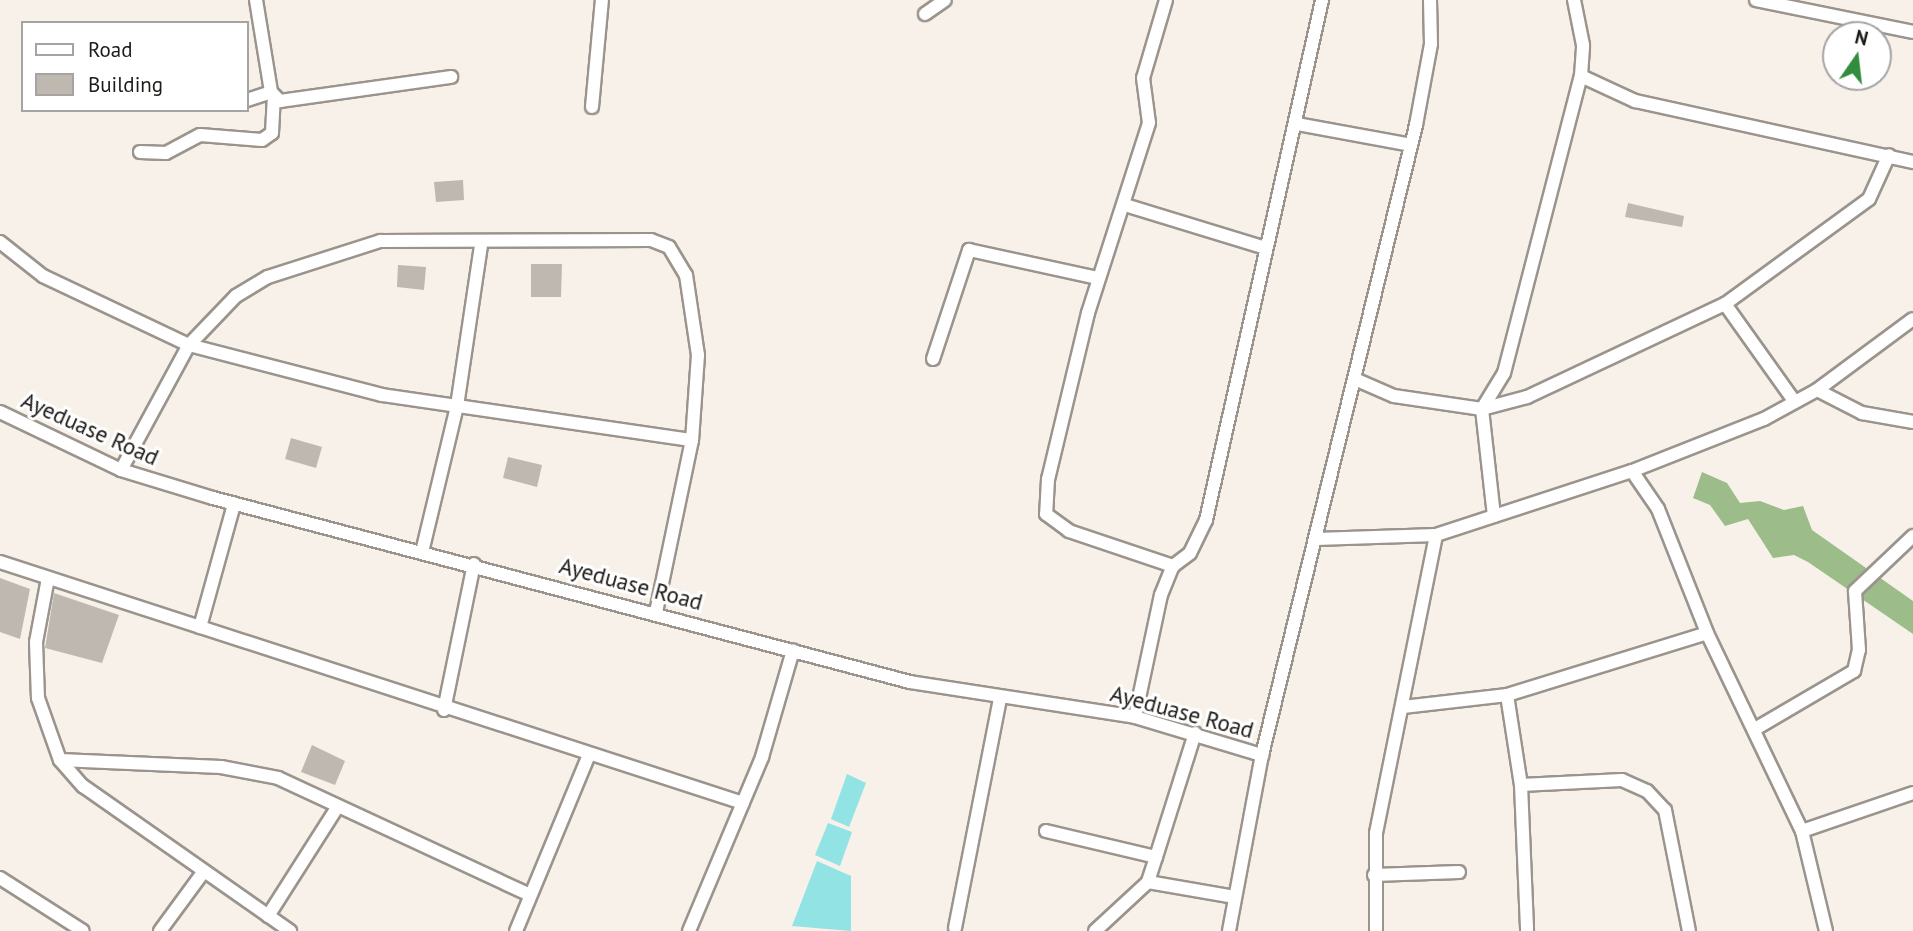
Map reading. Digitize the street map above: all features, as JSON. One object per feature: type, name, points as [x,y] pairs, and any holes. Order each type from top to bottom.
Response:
[{"type":"street","points":[[140,152],[166,153],[200,135],[262,139],[272,133],[273,94],[256,0]]},
{"type":"street","points":[[592,107],[602,0]]},
{"type":"street","points":[[925,13],[945,0]]},
{"type":"street","points":[[1166,0],[1143,78],[1149,123],[1125,205],[1097,278],[1048,479],[1046,514],[1069,531],[1172,566]]},
{"type":"street","points":[[1135,717],[1152,629],[1172,566],[1190,553],[1206,520],[1266,248],[1297,124],[1322,0]]},
{"type":"street","points":[[1229,931],[1262,755],[1357,380],[1428,70],[1430,0]]},
{"type":"street","points":[[1494,516],[1482,409],[1504,373],[1581,76],[1583,45],[1574,0]]},
{"type":"street","points":[[1756,0],[1913,32]]},
{"type":"street","points":[[1581,76],[1635,101],[1913,162]]},
{"type":"street","points":[[273,94],[284,103],[451,77]]},
{"type":"street","points":[[248,100],[273,94]]},
{"type":"street","points":[[1297,124],[1410,145]]},
{"type":"street","points":[[1357,380],[1394,396],[1482,409],[1527,397],[1725,304],[1858,209],[1878,186],[1889,155]]},
{"type":"street","points":[[1125,205],[1266,248]]},
{"type":"street","points":[[121,470],[189,345],[236,296],[300,264],[380,241],[481,245],[651,240],[668,247],[686,275],[698,355],[692,440],[656,613]]},
{"type":"street","points":[[0,242],[43,276],[189,345],[382,395],[692,440]]},
{"type":"street","points":[[422,552],[457,406],[481,245]]},
{"type":"street","points":[[933,359],[969,250],[1097,278]]},
{"type":"street","points":[[1725,304],[1795,402]]},
{"type":"street","points":[[1316,539],[1436,535],[1632,471],[1726,436],[1795,402],[1817,390],[1913,319]]},
{"type":"street","points":[[1817,390],[1862,413],[1913,422]]},
{"type":"street","name":"Ayeduase Road","points":[[0,412],[121,470],[234,504],[474,564],[793,650],[1000,698],[1135,717],[1262,755]]},
{"type":"street","points":[[1632,471],[1658,509],[1707,634],[1802,831],[1826,931]]},
{"type":"street","points":[[200,626],[234,504]]},
{"type":"street","points":[[1376,931],[1374,875],[1382,792],[1403,707],[1436,535]]},
{"type":"street","points":[[1755,729],[1854,671],[1859,650],[1854,591],[1913,536]]},
{"type":"street","points":[[0,562],[200,626],[588,757],[743,803]]},
{"type":"street","points":[[444,710],[474,564]]},
{"type":"street","points":[[48,578],[36,642],[38,698],[60,760],[83,786],[290,931]]},
{"type":"street","points":[[1403,707],[1507,695],[1707,634]]},
{"type":"street","points":[[689,931],[743,803],[793,650]]},
{"type":"street","points":[[1507,695],[1521,785],[1527,931]]},
{"type":"street","points":[[955,928],[1000,698]]},
{"type":"street","points":[[1095,931],[1148,882],[1195,733]]},
{"type":"street","points":[[516,931],[588,757]]},
{"type":"street","points":[[60,760],[233,768],[278,779],[530,895]]},
{"type":"street","points":[[1521,785],[1622,780],[1647,791],[1665,810],[1689,931]]},
{"type":"street","points":[[1802,831],[1872,812],[1913,793]]},
{"type":"street","points":[[268,916],[338,806]]},
{"type":"street","points":[[1046,831],[1156,857]]},
{"type":"street","points":[[160,931],[204,871]]},
{"type":"street","points":[[1374,875],[1459,872]]},
{"type":"street","points":[[0,878],[83,931]]},
{"type":"street","points":[[1148,882],[1235,897]]},
{"type":"green space","points":[[1702,472],[1727,483],[1740,503],[1760,501],[1784,510],[1803,506],[1812,530],[1913,601],[1913,634],[1808,562],[1794,555],[1773,558],[1748,519],[1725,526],[1710,505],[1693,498]]},
{"type":"water","points":[[847,774],[866,783],[849,827],[831,819]]},
{"type":"water","points":[[828,823],[852,832],[840,866],[815,855]]},
{"type":"water","points":[[817,861],[851,876],[851,931],[792,926]]},
{"type":"building","points":[[463,180],[464,200],[436,202],[434,182]]},
{"type":"building","points":[[1628,203],[1684,216],[1682,227],[1625,217]]},
{"type":"building","points":[[531,264],[562,264],[561,297],[531,297]]},
{"type":"building","points":[[398,265],[426,267],[424,290],[397,287]]},
{"type":"building","points":[[291,438],[322,447],[316,468],[285,459]]},
{"type":"building","points":[[508,457],[542,465],[537,487],[503,478]]},
{"type":"building","points":[[0,578],[30,589],[20,639],[0,632]]},
{"type":"building","points":[[54,593],[119,615],[102,663],[45,648]]},
{"type":"building","points":[[312,745],[345,761],[335,785],[301,772]]}]
